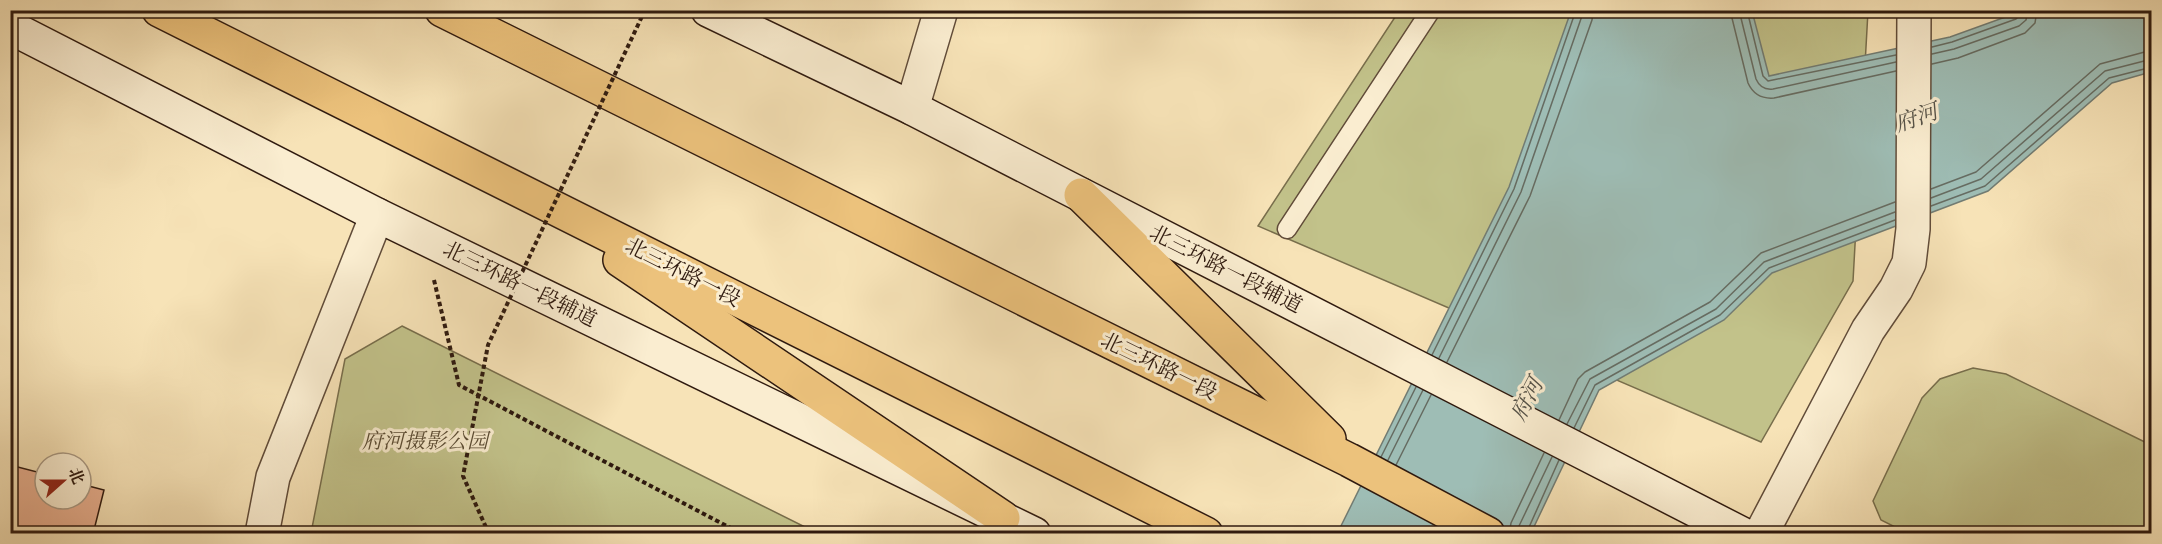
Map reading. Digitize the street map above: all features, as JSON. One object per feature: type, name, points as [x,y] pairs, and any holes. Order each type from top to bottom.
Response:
[{"type":"highway","name":"北三环路一段","points":[[159,10],[1206,534]]},
{"type":"highway","name":"北三环路一段","points":[[442,10],[1349,460],[1488,534]]},
{"type":"highway","points":[[509,185],[1003,518]]},
{"type":"highway","points":[[1081,195],[1349,460]]},
{"type":"main road","name":"北三环路一段辅道","points":[[708,10],[912,108],[1742,534]]},
{"type":"main road","points":[[912,108],[941,10]]},
{"type":"main road","points":[[1761,534],[1868,330],[1896,289],[1909,263],[1914,229],[1914,10]]},
{"type":"main road","name":"北三环路一段辅道","points":[[10,27],[377,215],[1034,534]]},
{"type":"main road","points":[[262,534],[273,477],[377,215]]},
{"type":"lane","points":[[1287,229],[1431,10]]},
{"type":"path","points":[[489,534],[463,476],[488,345],[645,10]]},
{"type":"path","points":[[425,238],[459,384],[742,534]]},
{"type":"green space","points":[[1399,11],[1868,11],[1853,281],[1761,442],[1258,226]]},
{"type":"green space","name":"府河摄影公园","points":[[402,326],[817,533],[311,533],[345,359]]},
{"type":"green space","points":[[1973,368],[2006,374],[2151,445],[2151,533],[1907,533],[1881,520],[1873,501],[1922,398],[1940,379]]},
{"type":"water","name":"府河","points":[[1571,11],[1752,11],[1769,76],[1950,37],[2022,11],[2151,11],[2151,72],[2112,83],[1988,191],[1772,273],[1724,320],[1599,390],[1531,533],[1337,534],[1509,187]]},
{"type":"building","points":[[10,465],[33,471],[33,511],[93,511],[93,487],[104,490],[93,534],[10,534]]}]
